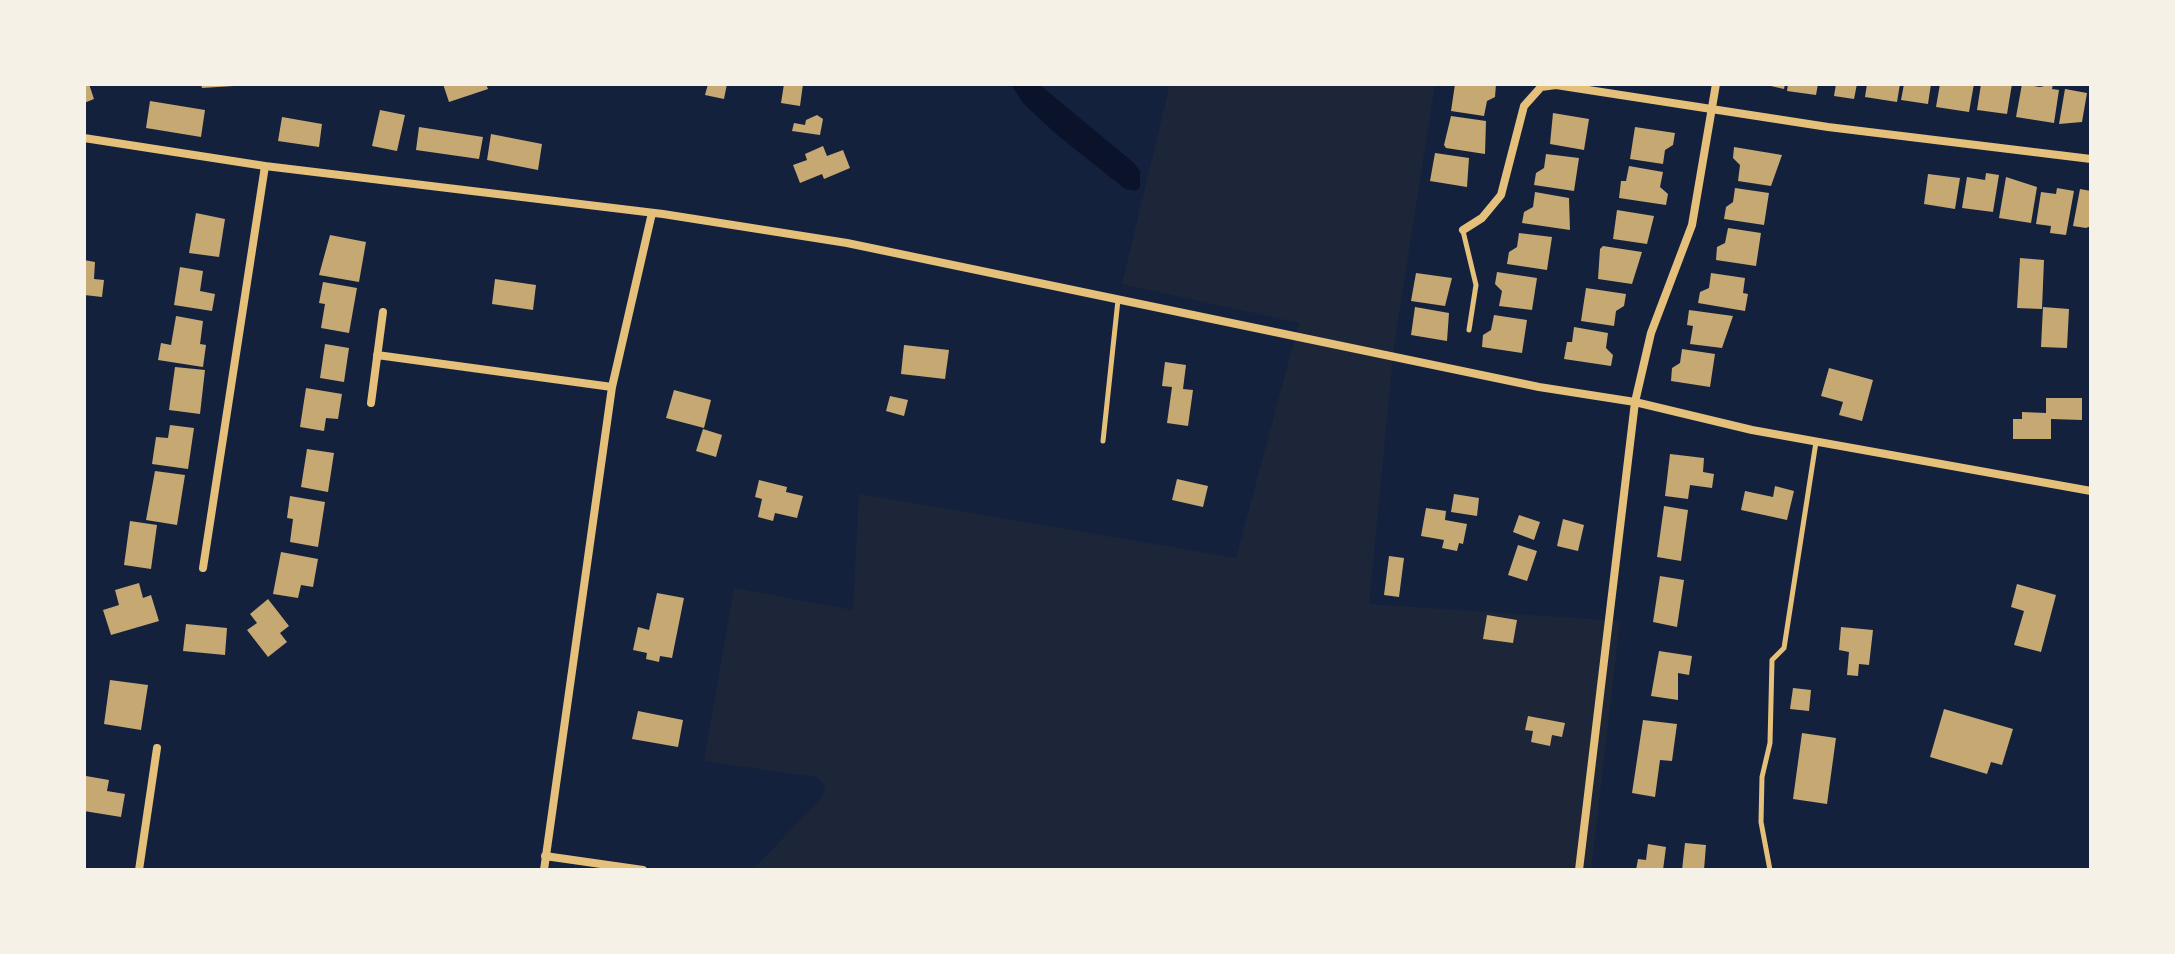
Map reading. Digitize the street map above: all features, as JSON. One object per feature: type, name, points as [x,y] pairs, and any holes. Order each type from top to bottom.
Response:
[{"type":"street","points":[[1579,870],[1635,402],[1651,333],[1692,225],[1716,84]]},
{"type":"street","points":[[1463,230],[1482,218],[1501,195],[1516,126],[1524,106],[1540,85],[2091,159]]},
{"type":"street","points":[[84,138],[265,166],[652,213],[847,243],[1539,387],[1635,402],[1816,442],[2091,491]]},
{"type":"street","points":[[203,568],[265,166]]},
{"type":"street","points":[[544,870],[612,387],[652,213]]},
{"type":"street","points":[[371,403],[383,312]]},
{"type":"street","points":[[377,355],[612,387]]},
{"type":"street","points":[[139,870],[157,748]]},
{"type":"street","points":[[545,856],[643,870]]},
{"type":"lane","points":[[1463,230],[1476,285],[1469,330]]},
{"type":"lane","points":[[1103,441],[1118,300]]},
{"type":"lane","points":[[1770,870],[1761,822],[1762,777],[1770,743],[1772,660],[1784,648],[1816,442]]},
{"type":"shaded area","points":[[1011,84],[1040,85],[1134,163],[1140,171],[1140,187],[1136,191],[1125,189],[1056,134],[1022,102]]},
{"type":"shaded area","points":[[1170,84],[1435,84],[1394,346],[1369,604],[1620,621],[1591,870],[752,870],[822,798],[825,785],[816,777],[704,761],[734,588],[853,610],[859,494],[1236,558],[1299,323],[1122,284]]},
{"type":"building","points":[[84,84],[89,84],[94,99],[84,103]]},
{"type":"building","points":[[201,84],[233,84],[234,86],[202,88]]},
{"type":"building","points":[[443,84],[486,84],[488,89],[449,102]]},
{"type":"building","points":[[708,84],[727,84],[724,99],[705,95]]},
{"type":"building","points":[[784,84],[803,84],[800,106],[781,103]]},
{"type":"building","points":[[1455,84],[1496,84],[1495,97],[1487,101],[1484,116],[1451,111]]},
{"type":"building","points":[[1762,84],[1785,84],[1784,89]]},
{"type":"building","points":[[1788,84],[1818,84],[1816,95],[1787,91]]},
{"type":"building","points":[[1836,84],[1857,84],[1854,99],[1834,96]]},
{"type":"building","points":[[1867,84],[1900,84],[1897,102],[1865,97]]},
{"type":"building","points":[[1904,84],[1931,84],[1928,104],[1901,100]]},
{"type":"building","points":[[1940,84],[1974,84],[1969,112],[1936,107]]},
{"type":"building","points":[[1981,84],[2012,84],[2007,114],[1977,110]]},
{"type":"building","points":[[2022,84],[2040,87],[2053,84],[2052,89],[2059,90],[2054,123],[2016,117]]},
{"type":"building","points":[[2065,89],[2087,93],[2082,122],[2059,124]]},
{"type":"building","points":[[150,101],[205,110],[201,137],[146,128]]},
{"type":"building","points":[[380,110],[405,115],[397,151],[372,146]]},
{"type":"building","points":[[1553,113],[1589,119],[1584,150],[1550,144]]},
{"type":"building","points":[[817,115],[823,119],[820,135],[792,131],[794,123],[805,125],[806,120]]},
{"type":"building","points":[[1451,116],[1486,121],[1485,154],[1446,148],[1444,145]]},
{"type":"building","points":[[282,117],[322,124],[319,147],[278,141]]},
{"type":"building","points":[[419,127],[483,137],[479,159],[416,150]]},
{"type":"building","points":[[1635,127],[1675,133],[1673,145],[1665,150],[1663,164],[1630,159]]},
{"type":"building","points":[[491,134],[542,144],[538,170],[487,160]]},
{"type":"building","points":[[823,146],[827,156],[843,150],[850,168],[824,179],[822,174],[800,183],[793,165],[807,160],[805,154]]},
{"type":"building","points":[[1734,147],[1782,155],[1771,186],[1738,181],[1740,165],[1733,158]]},
{"type":"building","points":[[1435,153],[1469,158],[1467,187],[1430,181]]},
{"type":"building","points":[[1546,154],[1579,158],[1574,191],[1534,185],[1536,173],[1544,168]]},
{"type":"building","points":[[1629,166],[1663,172],[1660,187],[1668,194],[1666,205],[1619,198],[1621,181],[1626,181]]},
{"type":"building","points":[[1986,173],[1999,175],[1993,212],[1962,208],[1967,177],[1985,180]]},
{"type":"building","points":[[1928,174],[1960,178],[1955,209],[1924,204]]},
{"type":"building","points":[[2006,177],[2037,187],[2031,223],[1999,218]]},
{"type":"building","points":[[1735,188],[1769,193],[1764,225],[1724,219],[1726,207],[1733,202]]},
{"type":"building","points":[[2057,188],[2074,191],[2066,235],[2050,233],[2051,226],[2036,224],[2041,192],[2056,194]]},
{"type":"building","points":[[2080,189],[2091,191],[2091,226],[2086,228],[2073,226]]},
{"type":"building","points":[[1535,192],[1569,198],[1570,230],[1522,223],[1524,212],[1533,207]]},
{"type":"building","points":[[1617,210],[1654,216],[1647,244],[1613,239]]},
{"type":"building","points":[[196,213],[225,219],[219,257],[189,253]]},
{"type":"building","points":[[1728,228],[1761,233],[1756,266],[1716,260],[1717,247],[1725,243]]},
{"type":"building","points":[[1519,233],[1552,237],[1547,270],[1507,264],[1509,252],[1517,247]]},
{"type":"building","points":[[330,235],[366,242],[359,282],[319,275]]},
{"type":"building","points":[[1603,246],[1642,252],[1632,284],[1598,279],[1600,249]]},
{"type":"building","points":[[2020,258],[2044,260],[2042,309],[2017,308]]},
{"type":"building","points":[[84,260],[95,262],[94,279],[104,280],[102,297],[84,295]]},
{"type":"building","points":[[180,267],[203,271],[200,291],[215,294],[212,311],[174,305]]},
{"type":"building","points":[[1497,272],[1537,278],[1532,310],[1499,306],[1502,291],[1495,284]]},
{"type":"building","points":[[1416,273],[1452,278],[1445,306],[1411,301]]},
{"type":"building","points":[[1711,273],[1745,278],[1743,293],[1748,294],[1745,311],[1698,303],[1700,292],[1709,288]]},
{"type":"building","points":[[495,279],[536,285],[533,310],[492,304]]},
{"type":"building","points":[[323,282],[357,288],[349,333],[321,328],[325,304],[319,303]]},
{"type":"building","points":[[1586,288],[1626,294],[1624,306],[1616,311],[1614,326],[1581,321]]},
{"type":"building","points":[[1415,307],[1449,313],[1447,341],[1411,335]]},
{"type":"building","points":[[2043,307],[2069,309],[2067,348],[2041,347]]},
{"type":"building","points":[[1689,310],[1733,316],[1722,348],[1690,344],[1693,326],[1687,325]]},
{"type":"building","points":[[1494,315],[1527,320],[1522,353],[1482,347],[1483,335],[1491,330]]},
{"type":"building","points":[[176,316],[203,321],[200,344],[206,345],[203,367],[158,360],[161,343],[171,345]]},
{"type":"building","points":[[1574,327],[1608,333],[1606,348],[1613,355],[1611,366],[1564,359],[1567,342],[1572,342]]},
{"type":"building","points":[[325,344],[349,348],[344,382],[320,378]]},
{"type":"building","points":[[904,345],[949,350],[945,379],[901,374]]},
{"type":"building","points":[[1682,349],[1715,354],[1710,387],[1671,381],[1672,368],[1680,363]]},
{"type":"building","points":[[1165,362],[1186,365],[1183,389],[1193,390],[1188,426],[1167,423],[1172,387],[1162,386]]},
{"type":"building","points":[[175,367],[205,370],[200,414],[169,410]]},
{"type":"building","points":[[1829,368],[1873,380],[1862,421],[1839,415],[1843,402],[1821,396]]},
{"type":"building","points":[[306,388],[342,394],[338,419],[326,418],[324,431],[300,427]]},
{"type":"building","points":[[674,390],[711,400],[704,428],[666,418]]},
{"type":"building","points":[[890,396],[908,400],[904,416],[886,411]]},
{"type":"building","points":[[2046,398],[2082,398],[2082,420],[2051,419],[2051,439],[2013,439],[2013,419],[2022,419],[2022,412],[2046,413]]},
{"type":"building","points":[[170,425],[194,428],[188,469],[152,464],[156,437],[168,438]]},
{"type":"building","points":[[703,429],[722,435],[716,457],[696,451]]},
{"type":"building","points":[[307,449],[334,453],[328,492],[301,487]]},
{"type":"building","points":[[1670,454],[1704,458],[1703,472],[1714,474],[1712,488],[1690,485],[1688,499],[1665,496]]},
{"type":"building","points":[[155,471],[185,475],[177,525],[146,520]]},
{"type":"building","points":[[1177,479],[1208,486],[1203,507],[1172,500]]},
{"type":"building","points":[[759,480],[787,487],[786,492],[803,496],[797,518],[775,513],[773,521],[758,517],[762,499],[755,497]]},
{"type":"building","points":[[1775,486],[1794,491],[1787,520],[1741,510],[1745,491],[1773,497]]},
{"type":"building","points":[[1454,494],[1479,498],[1477,516],[1451,512]]},
{"type":"building","points":[[290,496],[325,502],[318,547],[290,542],[293,519],[287,518]]},
{"type":"building","points":[[1664,506],[1688,510],[1681,561],[1657,557]]},
{"type":"building","points":[[1426,508],[1446,511],[1445,520],[1467,524],[1463,544],[1459,543],[1457,551],[1442,548],[1444,540],[1421,536]]},
{"type":"building","points":[[1519,515],[1540,522],[1534,540],[1513,532]]},
{"type":"building","points":[[1563,519],[1584,525],[1578,551],[1557,546]]},
{"type":"building","points":[[130,521],[157,525],[151,569],[124,565]]},
{"type":"building","points":[[1518,545],[1537,551],[1527,581],[1508,575]]},
{"type":"building","points":[[281,552],[318,559],[313,587],[301,585],[298,598],[273,594]]},
{"type":"building","points":[[1389,556],[1404,558],[1399,597],[1384,595]]},
{"type":"building","points":[[1660,576],[1684,580],[1677,627],[1653,622]]},
{"type":"building","points":[[139,583],[143,598],[151,595],[159,621],[111,635],[103,610],[119,605],[115,590]]},
{"type":"building","points":[[2017,584],[2056,595],[2041,652],[2014,645],[2024,611],[2011,607]]},
{"type":"building","points":[[657,593],[684,598],[672,658],[660,656],[659,662],[646,659],[647,653],[633,650],[638,627],[649,630]]},
{"type":"building","points":[[268,599],[289,626],[280,633],[287,642],[268,657],[247,630],[257,623],[250,614]]},
{"type":"building","points":[[1487,615],[1517,620],[1513,643],[1483,639]]},
{"type":"building","points":[[186,624],[227,628],[225,655],[183,651]]},
{"type":"building","points":[[1841,627],[1873,630],[1869,665],[1859,664],[1858,676],[1847,675],[1849,652],[1839,650]]},
{"type":"building","points":[[1659,651],[1692,656],[1689,675],[1678,673],[1678,700],[1651,696]]},
{"type":"building","points":[[110,680],[148,685],[141,730],[104,724]]},
{"type":"building","points":[[1793,688],[1811,690],[1809,711],[1790,709]]},
{"type":"building","points":[[1944,709],[2013,729],[2002,765],[1991,762],[1987,774],[1930,757]]},
{"type":"building","points":[[638,711],[683,720],[678,747],[632,739]]},
{"type":"building","points":[[1528,716],[1565,723],[1562,737],[1552,735],[1550,746],[1531,742],[1533,731],[1525,730]]},
{"type":"building","points":[[1643,720],[1677,724],[1672,761],[1660,760],[1655,797],[1632,793]]},
{"type":"building","points":[[1802,733],[1836,738],[1827,804],[1793,799]]},
{"type":"building","points":[[86,776],[109,780],[107,791],[125,794],[121,817],[84,811]]},
{"type":"building","points":[[1685,843],[1706,845],[1704,870],[1682,870]]},
{"type":"building","points":[[1648,844],[1666,847],[1663,870],[1636,870],[1638,859],[1646,860]]}]
